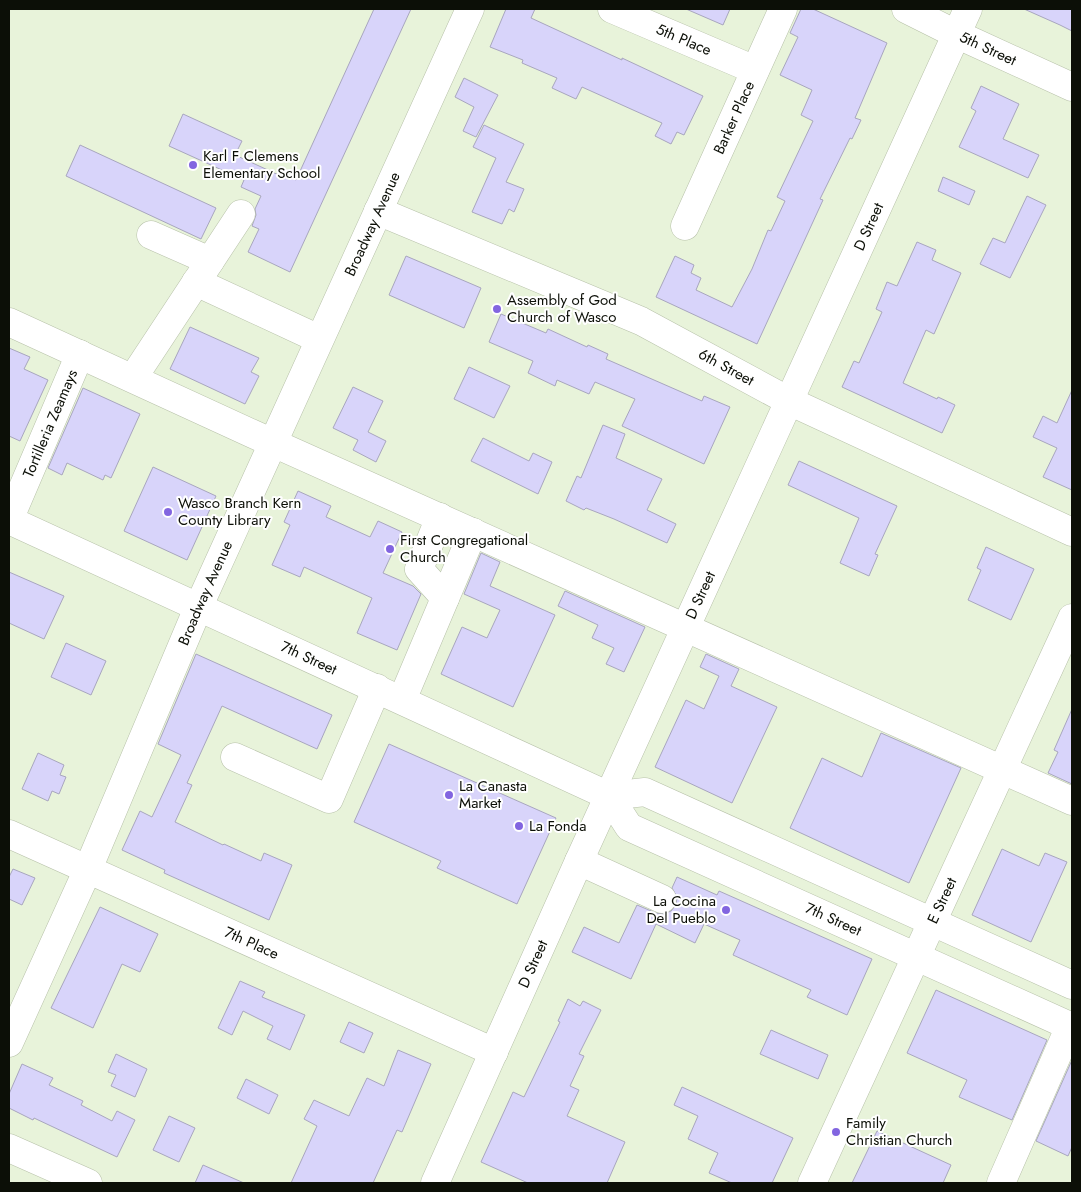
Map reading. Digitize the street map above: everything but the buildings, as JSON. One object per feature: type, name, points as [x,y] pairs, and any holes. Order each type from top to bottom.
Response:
[{"type":"street","name":"Broadway Avenue","points":[[9,1043],[88,869],[198,608],[272,442],[470,9]]},
{"type":"street","name":"5th Place","points":[[612,9],[756,70]]},
{"type":"street","name":"Barker Place","points":[[684,226],[783,9]]},
{"type":"street","name":"5th Street","points":[[906,9],[1072,87]]},
{"type":"street","name":"D Street","points":[[434,1183],[968,9]]},
{"type":"street","name":"6th Street","points":[[378,211],[641,321],[789,401],[1072,532]]},
{"type":"street","points":[[133,378],[241,214]]},
{"type":"street","points":[[151,234],[203,272],[319,340]]},
{"type":"street","points":[[9,322],[1072,801]]},
{"type":"street","name":"Tortilleria Zeamays","points":[[9,520],[80,354]]},
{"type":"street","points":[[440,517],[419,569],[445,598]]},
{"type":"street","name":"7th Street","points":[[9,520],[609,796],[629,827],[1071,1026]]},
{"type":"street","points":[[402,700],[473,532]]},
{"type":"street","name":"E Street","points":[[812,1183],[1072,618]]},
{"type":"street","points":[[235,757],[329,799],[377,688]]},
{"type":"street","points":[[609,796],[645,792],[1072,985]]},
{"type":"street","name":"7th Place","points":[[9,834],[494,1052]]},
{"type":"street","points":[[579,861],[662,899]]},
{"type":"street","points":[[1001,1183],[1071,1026]]},
{"type":"street","points":[[9,1148],[88,1183]]},
{"type":"place","name":"Karl F Clemens Elementary School","points":[[193,165]]},
{"type":"place","name":"Assembly of God Church of Wasco","points":[[497,309]]},
{"type":"place","name":"Wasco Branch Kern County Library","points":[[168,512]]},
{"type":"place","name":"First Congregational Church","points":[[390,549]]},
{"type":"place","name":"La Canasta Market","points":[[449,795]]},
{"type":"place","name":"La Fonda","points":[[519,826]]},
{"type":"place","name":"La Cocina Del Pueblo","points":[[726,910]]},
{"type":"place","name":"Family Christian Church","points":[[836,1132]]}]
